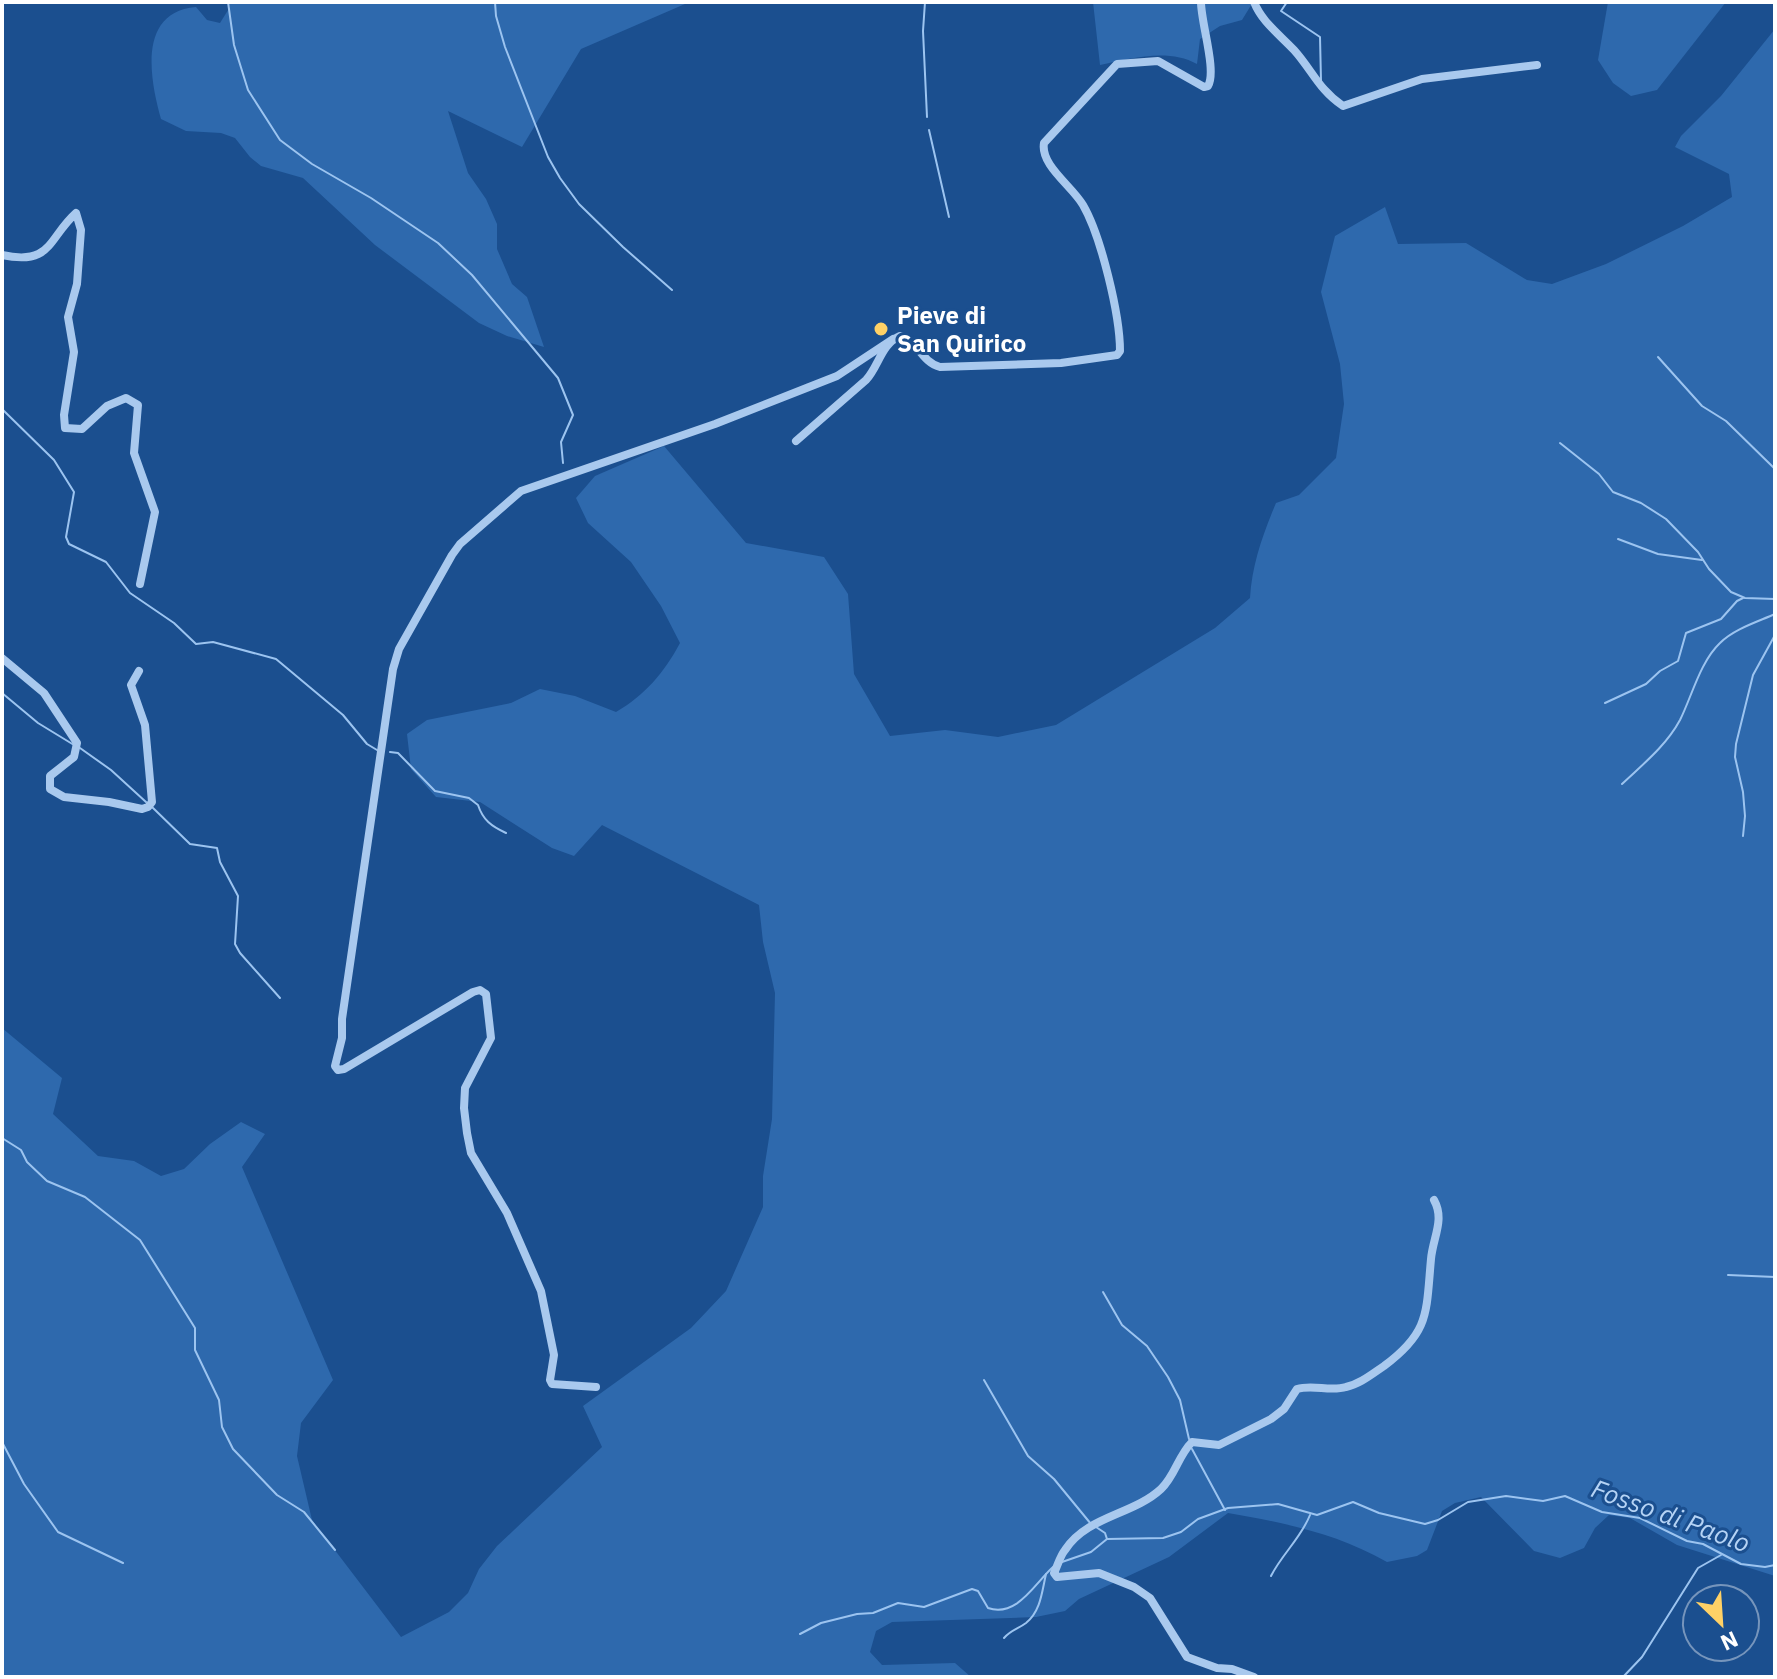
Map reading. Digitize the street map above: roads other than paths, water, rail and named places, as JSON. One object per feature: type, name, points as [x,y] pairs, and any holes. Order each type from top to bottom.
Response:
[{"type":"street","points":[[596,1387],[552,1384],[554,1355],[541,1291],[507,1213],[471,1153],[464,1108],[465,1088],[491,1038],[486,994],[480,990],[473,992],[344,1069],[338,1070],[335,1066],[342,1038],[342,1019],[393,669],[399,649],[460,544],[521,491],[715,424],[837,376],[893,339],[905,337],[930,364],[940,367],[1061,363],[1113,357],[1120,351],[1119,332],[1093,224],[1081,201],[1046,161],[1044,143],[1117,64],[1158,61],[1204,87],[1208,86],[1212,75],[1201,19],[1201,2]]},
{"type":"street","points":[[1254,2],[1259,14],[1296,52],[1326,94],[1343,106],[1422,79],[1537,65]]},
{"type":"street","points":[[2,255],[13,258],[37,255],[51,247],[65,223],[76,213],[81,230],[77,284],[68,317],[74,352],[64,415],[65,428],[82,429],[107,406],[126,398],[138,405],[134,453],[155,512],[140,584]]},
{"type":"street","points":[[796,441],[874,372],[884,349],[893,339]]},
{"type":"street","points":[[2,658],[44,693],[77,743],[74,757],[50,776],[50,789],[64,797],[142,809],[152,802],[145,725],[131,685],[139,671]]},
{"type":"street","points":[[1254,1677],[1187,1657],[1150,1598],[1134,1587],[1099,1573],[1057,1577],[1054,1573],[1065,1550],[1082,1531],[1158,1492],[1171,1479],[1192,1442],[1219,1445],[1271,1419],[1284,1409],[1297,1389],[1307,1386],[1345,1388],[1364,1380],[1399,1354],[1418,1335],[1426,1318],[1432,1250],[1440,1223],[1439,1209],[1434,1200]]},
{"type":"waterway","points":[[228,2],[234,45],[248,90],[280,140],[312,164],[371,198],[438,243],[472,275],[558,378],[573,415],[561,442],[563,463]]},
{"type":"waterway","points":[[495,2],[505,47],[548,157],[560,178],[579,204],[672,290]]},
{"type":"waterway","points":[[925,2],[923,31],[927,117]]},
{"type":"waterway","points":[[1287,2],[1281,11],[1320,37],[1321,81]]},
{"type":"waterway","points":[[929,130],[949,217]]},
{"type":"waterway","points":[[1658,357],[1702,406],[1726,421],[1775,469]]},
{"type":"waterway","points":[[2,409],[54,460],[74,492],[66,537],[69,544],[106,562],[130,593],[174,623],[196,644],[213,642],[276,659],[343,715],[367,744],[377,750]]},
{"type":"waterway","points":[[1560,443],[1599,474],[1613,492],[1641,503],[1666,519],[1731,592],[1745,598],[1775,599]]},
{"type":"waterway","points":[[1618,539],[1658,554],[1702,560]]},
{"type":"waterway","points":[[1605,703],[1646,684],[1678,661],[1686,633],[1721,619],[1743,598]]},
{"type":"waterway","points":[[1622,784],[1668,738],[1684,711],[1702,669],[1720,643],[1739,630],[1775,614]]},
{"type":"waterway","points":[[1743,836],[1745,816],[1735,757],[1736,744],[1753,675],[1775,635]]},
{"type":"waterway","points":[[2,693],[38,723],[74,745]]},
{"type":"waterway","points":[[80,748],[111,770],[146,802]]},
{"type":"waterway","points":[[390,752],[398,753],[435,791],[469,798],[478,805],[488,822],[506,833]]},
{"type":"waterway","points":[[151,806],[190,844],[217,848],[220,862],[238,896],[235,944],[280,998]]},
{"type":"waterway","points":[[2,1138],[21,1150],[27,1162],[47,1181],[85,1197],[140,1240],[195,1328],[195,1350],[219,1400],[222,1427],[233,1449],[277,1495],[304,1512],[335,1550]]},
{"type":"waterway","points":[[1728,1275],[1775,1277]]},
{"type":"waterway","points":[[1103,1292],[1122,1325],[1147,1346],[1168,1377],[1180,1400],[1189,1439]]},
{"type":"waterway","points":[[984,1380],[1028,1456],[1054,1479],[1091,1524]]},
{"type":"waterway","points":[[2,1442],[24,1484],[58,1532],[123,1563]]},
{"type":"waterway","points":[[1192,1449],[1225,1510]]},
{"type":"waterway","name":"Fosso di Paolo","points":[[1062,1562],[1091,1552],[1107,1539],[1163,1538],[1181,1532],[1198,1519],[1228,1508],[1278,1504],[1317,1515],[1353,1502],[1379,1513],[1425,1524],[1468,1502],[1506,1496],[1543,1501],[1565,1496],[1602,1512],[1640,1518],[1687,1541],[1703,1544],[1741,1564],[1775,1565]]},
{"type":"waterway","points":[[1271,1576],[1310,1515]]},
{"type":"waterway","points":[[1096,1527],[1105,1533],[1107,1539]]},
{"type":"waterway","points":[[1623,1677],[1642,1657],[1698,1568],[1721,1555]]},
{"type":"waterway","name":"Fosso di Paolo","points":[[800,1634],[821,1623],[873,1613],[898,1603],[924,1607],[972,1589],[978,1591],[988,1608],[1008,1608],[1025,1597],[1053,1567]]},
{"type":"waterway","points":[[1004,1638],[1035,1613],[1046,1574]]},
{"type":"place","name":"Pieve di San Quirico","points":[[881,329]]}]
